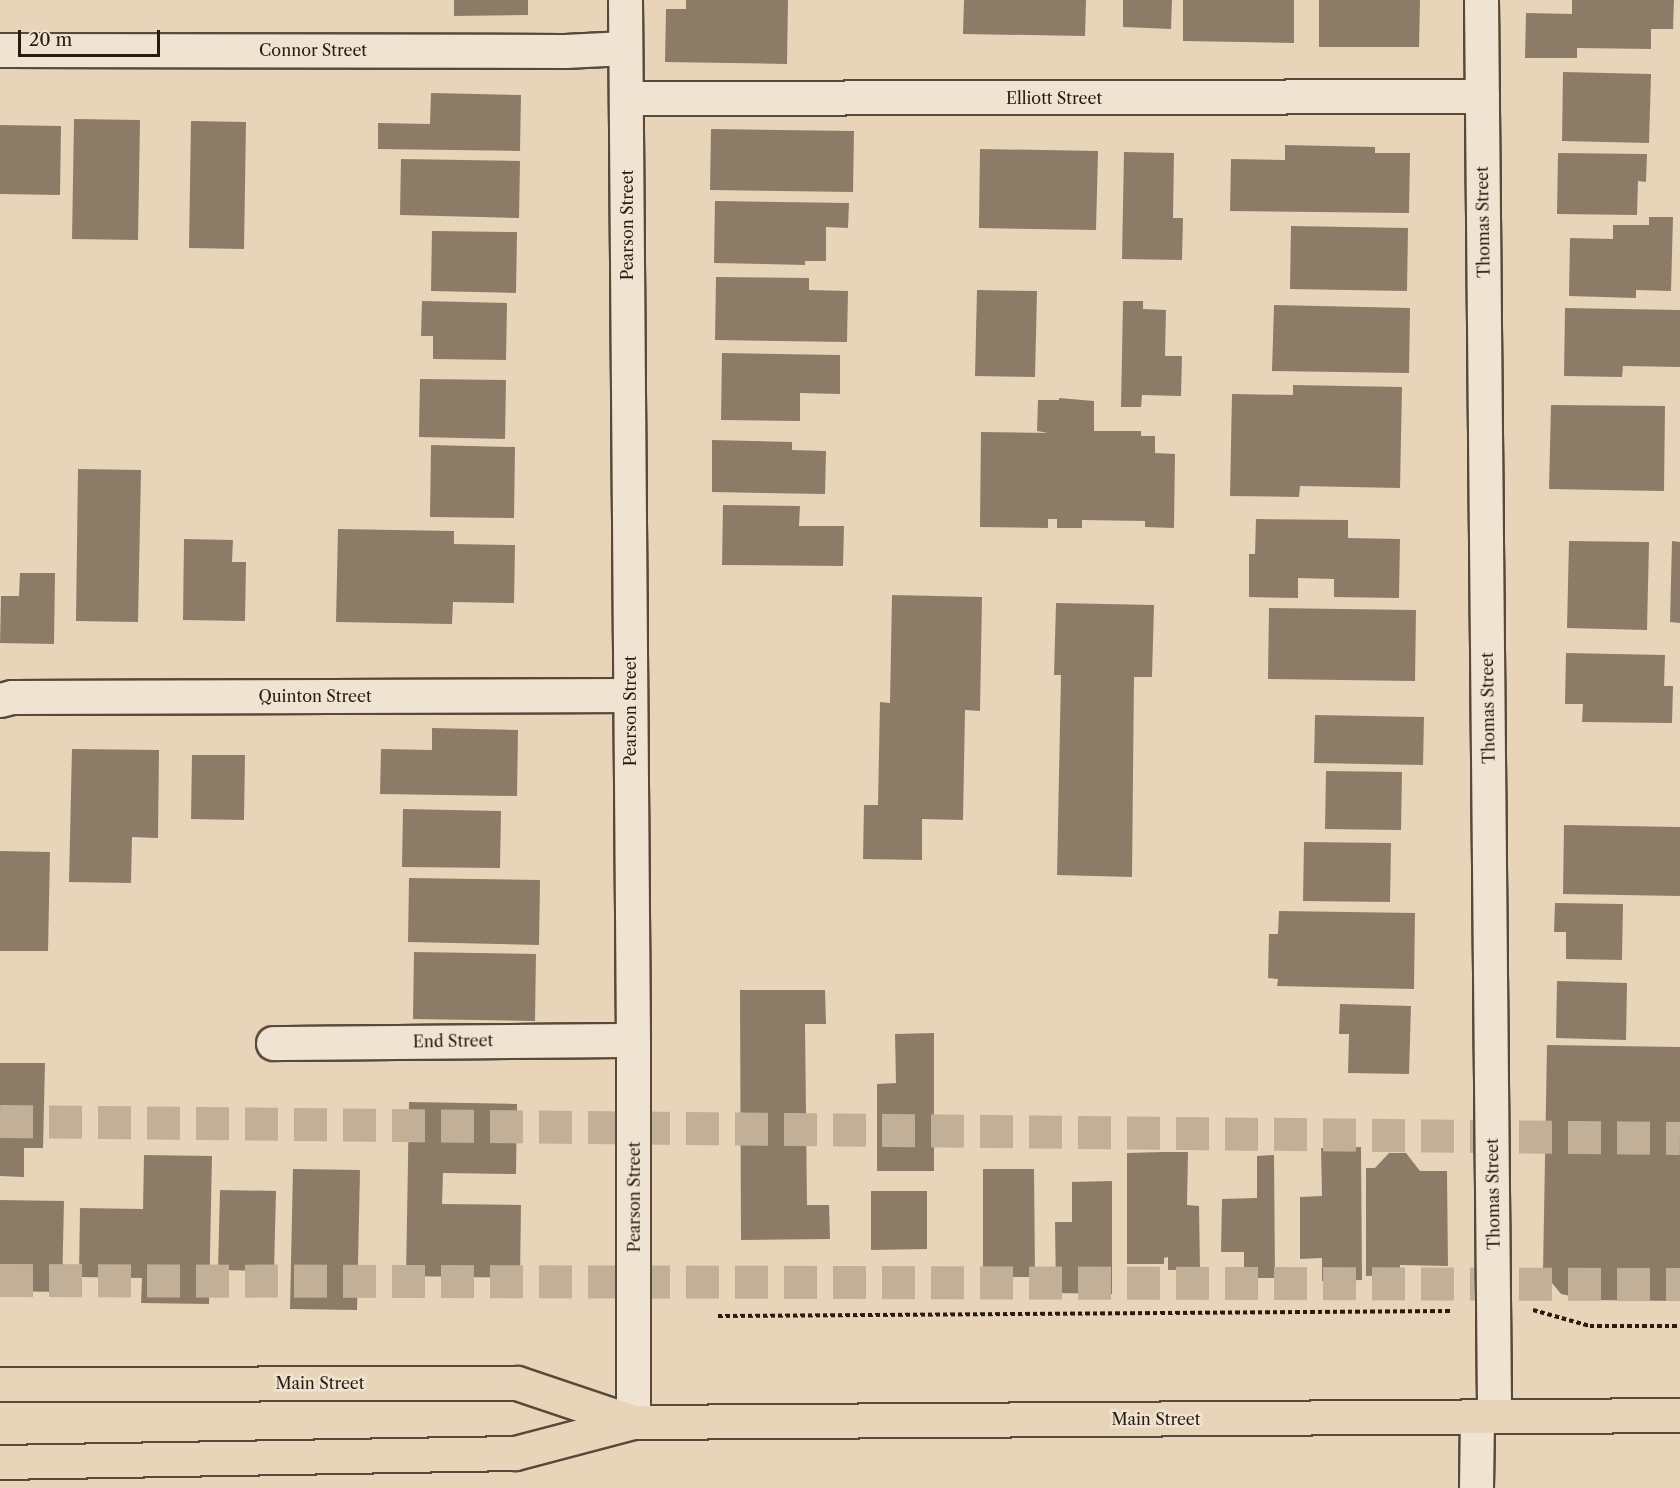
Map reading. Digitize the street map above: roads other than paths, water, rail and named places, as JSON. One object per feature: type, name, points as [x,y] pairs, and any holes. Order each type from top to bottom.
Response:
[{"type":"highway","name":"Main Street","points":[[0,1384],[517,1383],[633,1422]]},
{"type":"highway","name":"Main Street","points":[[0,1462],[515,1453],[633,1422],[1680,1415]]},
{"type":"street","name":"Pearson Street","points":[[625,0],[633,1040],[633,1422]]},
{"type":"street","name":"Thomas Street","points":[[1476,1488],[1495,1311],[1481,0]]},
{"type":"street","name":"Connor Street","points":[[0,50],[565,51],[625,48]]},
{"type":"street","name":"Elliott Street","points":[[626,98],[1482,96]]},
{"type":"street","name":"Quinton Street","points":[[0,700],[12,697],[630,694]]},
{"type":"street","name":"End Street","points":[[273,1043],[633,1040]]},
{"type":"tunnel","points":[[0,1121],[1680,1138]]},
{"type":"tunnel","points":[[0,1280],[1680,1284]]}]
